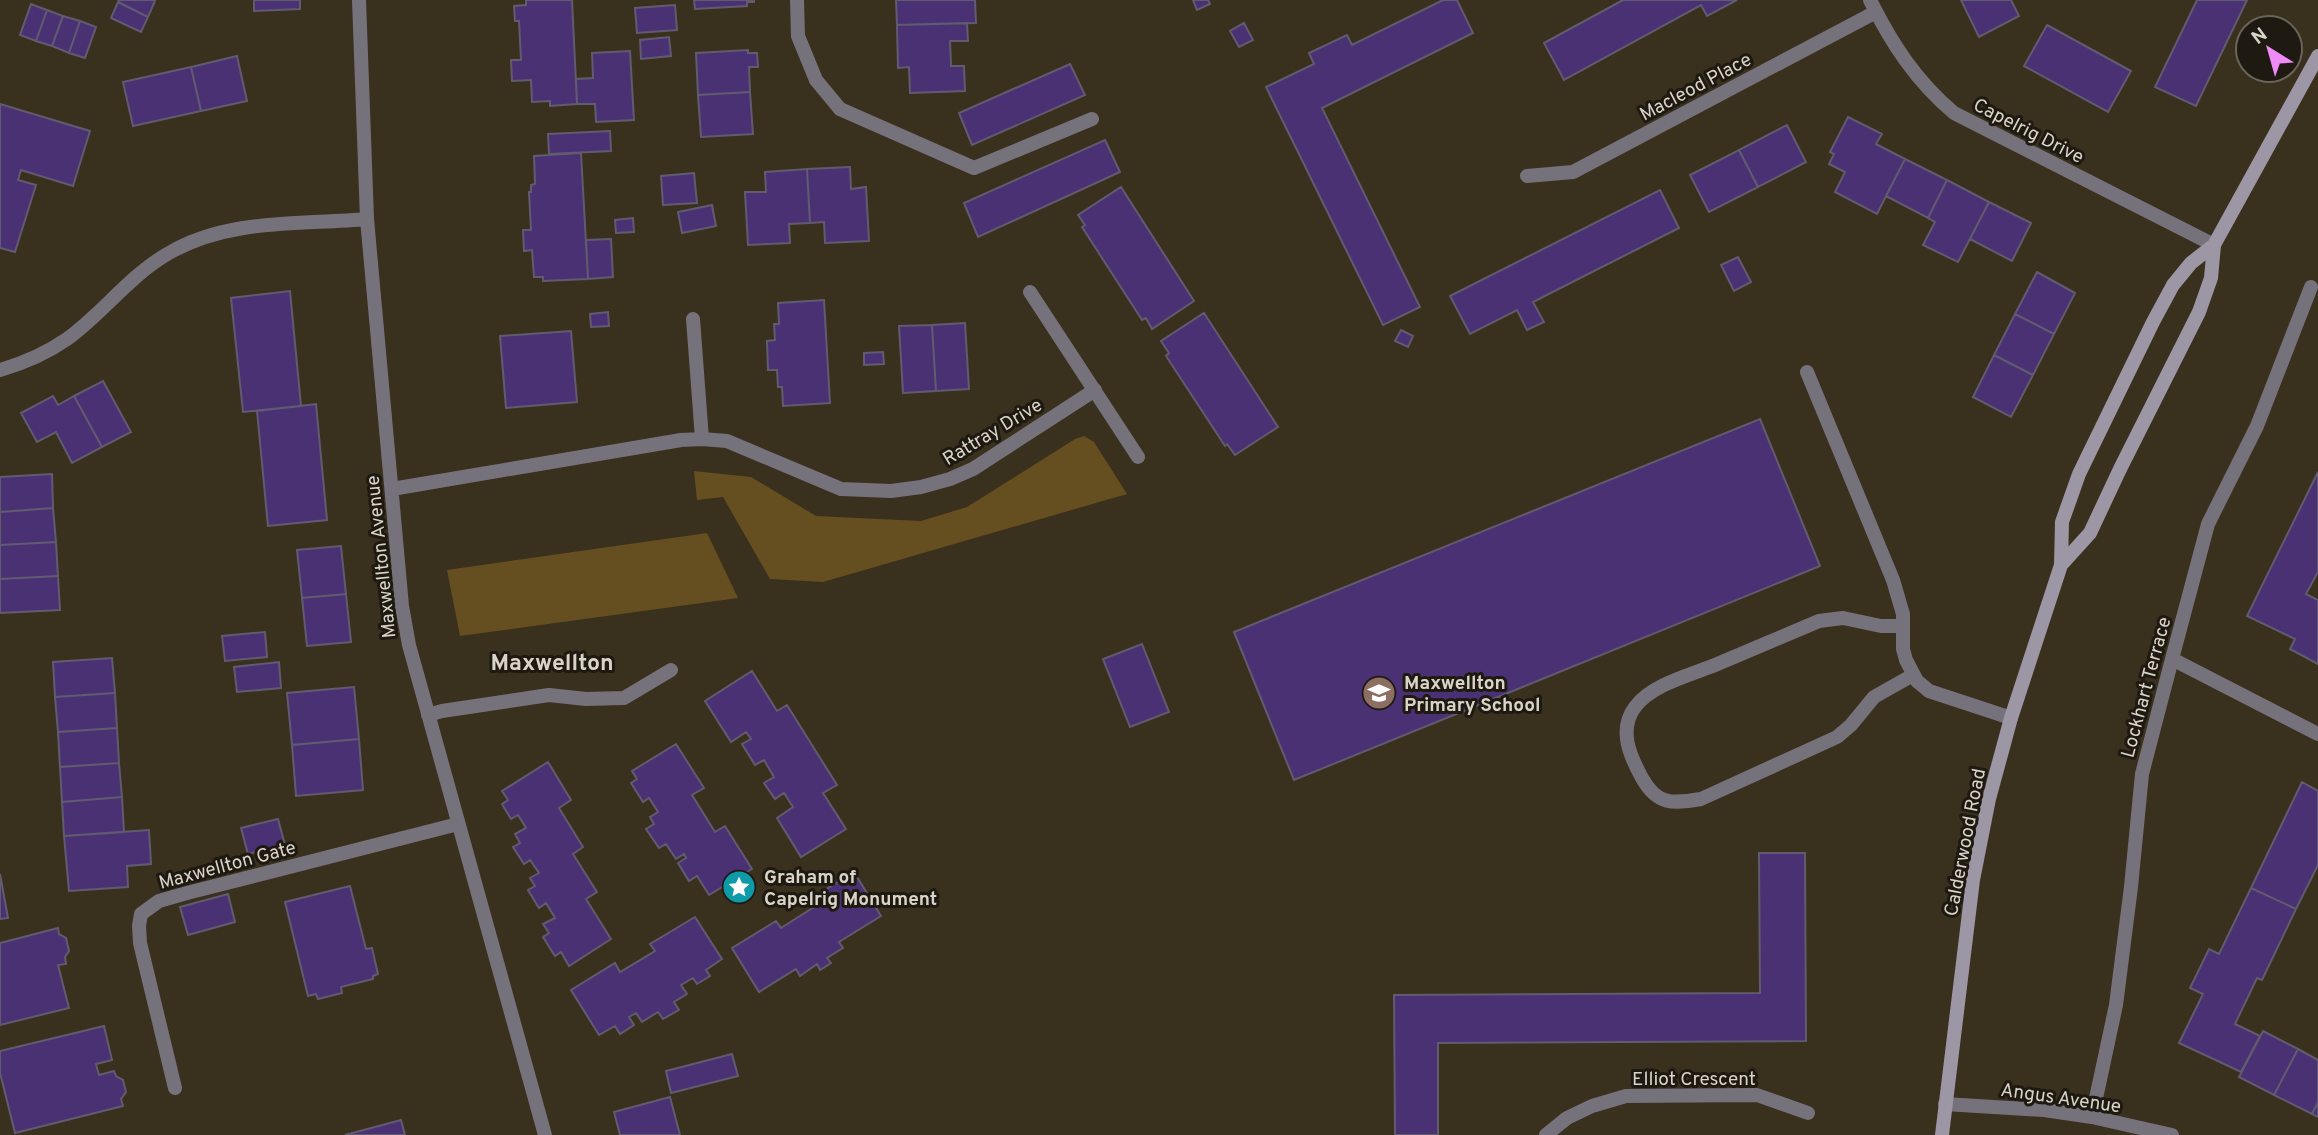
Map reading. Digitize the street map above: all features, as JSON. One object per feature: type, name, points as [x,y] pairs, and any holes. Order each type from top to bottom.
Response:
[{"type":"street","name":"Maxwellton Avenue","points":[[359,0],[367,219],[402,606],[408,645],[545,1135]]},
{"type":"street","points":[[797,0],[799,36],[816,80],[839,108],[974,168],[1092,119]]},
{"type":"street","name":"Macleod Place","points":[[1527,176],[1573,172],[1873,6]]},
{"type":"street","name":"Capelrig Drive","points":[[1873,6],[1912,71],[1930,93],[1954,113],[2214,245]]},
{"type":"street","name":"Calderwood Road","points":[[1942,1135],[1973,880],[1989,799],[2011,718],[2062,565],[2062,522],[2079,474],[2173,285],[2191,263],[2214,245],[2318,56]]},
{"type":"street","points":[[0,370],[50,351],[138,274],[170,252],[201,238],[262,225],[367,219]]},
{"type":"street","name":"Calderwood Road","points":[[2062,565],[2090,533],[2199,312],[2211,278],[2214,245]]},
{"type":"street","name":"Lockhart Terrace","points":[[2092,1117],[2116,1005],[2142,774],[2172,659],[2208,524],[2257,426],[2311,286]]},
{"type":"street","points":[[1030,292],[1138,457]]},
{"type":"street","points":[[693,319],[702,439]]},
{"type":"street","points":[[1807,372],[1893,580],[1903,614],[1903,649],[1913,675],[1929,691],[2011,718]]},
{"type":"street","name":"Rattray Drive","points":[[392,489],[681,440],[702,439],[727,441],[841,489],[891,491],[921,487],[950,480],[973,469],[1095,390]]},
{"type":"street","points":[[1901,626],[1881,626],[1843,618],[1819,621],[1661,688],[1635,707],[1627,724],[1625,739],[1648,790],[1663,801],[1679,803],[1701,799],[1837,737],[1851,725],[1874,696],[1913,675]]},
{"type":"street","points":[[2172,659],[2318,734]]},
{"type":"street","points":[[428,715],[549,695],[586,699],[624,698],[671,670]]},
{"type":"street","name":"Maxwellton Gate","points":[[176,1087],[140,943],[141,914],[159,901],[187,893],[457,824]]},
{"type":"street","name":"Elliot Crescent","points":[[1546,1135],[1567,1118],[1592,1105],[1626,1096],[1757,1095],[1808,1113]]},
{"type":"street","name":"Angus Avenue","points":[[1945,1104],[2044,1110],[2092,1117],[2172,1135]]},
{"type":"shaded area","points":[[1084,436],[1094,442],[1127,494],[823,582],[770,579],[723,497],[697,500],[694,471],[751,477],[816,516],[921,521],[967,507],[1075,439]]},
{"type":"shaded area","points":[[707,533],[738,598],[460,636],[447,570]]},
{"type":"building","points":[[254,0],[300,0],[300,9],[254,11]]},
{"type":"building","points":[[526,0],[572,0],[577,104],[550,106],[550,101],[532,102],[531,80],[512,81],[511,60],[521,60],[519,21],[515,21],[514,6],[526,5]]},
{"type":"building","points":[[694,0],[754,2],[747,2],[747,6],[695,9]]},
{"type":"building","points":[[896,0],[975,0],[976,23],[897,25]]},
{"type":"building","points":[[1193,0],[1208,0],[1210,4],[1197,10]]},
{"type":"building","points":[[1443,0],[1457,0],[1473,33],[1322,108],[1420,307],[1383,325],[1266,87],[1314,64],[1309,53],[1347,35],[1352,45]]},
{"type":"building","points":[[1623,0],[1737,0],[1707,16],[1701,5],[1564,80],[1544,43]]},
{"type":"building","points":[[1961,0],[2011,0],[2019,16],[1979,37]]},
{"type":"building","points":[[2197,0],[2247,0],[2240,14],[2234,14],[2234,27],[2196,106],[2155,87]]},
{"type":"building","points":[[155,1],[148,17],[118,2]]},
{"type":"building","points":[[118,2],[148,17],[141,32],[111,18]]},
{"type":"building","points":[[31,4],[47,10],[36,41],[20,35]]},
{"type":"building","points":[[675,5],[677,30],[637,33],[635,8]]},
{"type":"building","points":[[47,10],[63,16],[52,46],[36,41]]},
{"type":"building","points":[[63,16],[80,21],[69,53],[52,46]]},
{"type":"building","points":[[80,21],[96,27],[85,58],[69,53]]},
{"type":"building","points":[[967,23],[968,41],[950,41],[951,66],[964,66],[965,91],[910,93],[909,67],[898,68],[897,25]]},
{"type":"building","points":[[1244,23],[1253,40],[1239,47],[1230,31]]},
{"type":"building","points":[[2047,25],[2131,71],[2108,112],[2024,66]]},
{"type":"building","points":[[669,37],[671,56],[641,59],[640,40]]},
{"type":"building","points":[[748,50],[748,53],[757,53],[758,67],[749,67],[750,92],[698,95],[696,53]]},
{"type":"building","points":[[630,51],[634,120],[596,122],[595,104],[577,104],[576,79],[593,78],[592,53]]},
{"type":"building","points":[[237,56],[247,101],[201,111],[191,67]]},
{"type":"building","points":[[1070,64],[1085,95],[972,145],[959,113]]},
{"type":"building","points":[[191,67],[201,111],[133,126],[123,82]]},
{"type":"building","points":[[750,92],[753,134],[701,137],[698,95]]},
{"type":"building","points":[[0,104],[90,131],[73,186],[21,170],[18,180],[36,185],[15,252],[0,248]]},
{"type":"building","points":[[1848,117],[1882,134],[1876,144],[1905,159],[1877,214],[1835,192],[1845,172],[1829,164],[1834,154],[1830,152]]},
{"type":"building","points":[[1787,125],[1806,162],[1758,187],[1739,150]]},
{"type":"building","points":[[610,131],[611,151],[549,154],[548,134]]},
{"type":"building","points":[[1105,140],[1120,172],[978,237],[964,203]]},
{"type":"building","points":[[1739,150],[1758,187],[1709,212],[1690,175]]},
{"type":"building","points":[[581,153],[588,279],[543,281],[543,277],[534,277],[532,250],[524,251],[523,230],[531,230],[529,192],[531,185],[535,184],[534,156]]},
{"type":"building","points":[[1905,159],[1947,180],[1928,218],[1886,196]]},
{"type":"building","points":[[850,167],[851,189],[866,187],[869,241],[825,243],[824,222],[810,223],[807,169]]},
{"type":"building","points":[[807,169],[810,223],[789,224],[790,243],[748,245],[745,192],[766,192],[765,172]]},
{"type":"building","points":[[694,173],[697,203],[663,205],[661,176]]},
{"type":"building","points":[[1947,180],[1989,202],[1958,262],[1923,245],[1935,222],[1928,218]]},
{"type":"building","points":[[1121,187],[1194,301],[1152,329],[1146,318],[1142,320],[1082,227],[1085,225],[1078,215]]},
{"type":"building","points":[[1660,190],[1679,228],[1533,302],[1544,322],[1527,330],[1517,310],[1470,334],[1450,296]]},
{"type":"building","points":[[1989,202],[2031,223],[2012,261],[1970,239]]},
{"type":"building","points":[[712,205],[716,226],[682,233],[678,212]]},
{"type":"building","points":[[633,218],[634,232],[616,233],[615,220]]},
{"type":"building","points":[[611,239],[613,277],[588,279],[586,240]]},
{"type":"building","points":[[1738,257],[1751,282],[1734,291],[1721,265]]},
{"type":"building","points":[[2037,272],[2075,293],[2054,334],[2015,314]]},
{"type":"building","points":[[290,291],[301,406],[243,412],[231,298]]},
{"type":"building","points":[[824,300],[830,403],[783,406],[782,387],[778,387],[777,370],[768,370],[767,341],[775,340],[774,324],[779,324],[778,303]]},
{"type":"building","points":[[608,312],[609,326],[591,327],[590,314]]},
{"type":"building","points":[[1204,313],[1278,427],[1235,455],[1227,444],[1225,446],[1166,356],[1169,353],[1161,341]]},
{"type":"building","points":[[2015,314],[2054,334],[2033,375],[1994,355]]},
{"type":"building","points":[[965,323],[969,389],[936,391],[932,325]]},
{"type":"building","points":[[932,325],[936,391],[903,393],[899,326]]},
{"type":"building","points":[[1401,330],[1413,336],[1408,347],[1395,341]]},
{"type":"building","points":[[571,331],[577,402],[506,408],[500,336]]},
{"type":"building","points":[[883,352],[884,364],[864,365],[864,353]]},
{"type":"building","points":[[1994,355],[2033,375],[2011,417],[1973,397]]},
{"type":"building","points":[[103,381],[131,432],[102,447],[74,396]]},
{"type":"building","points":[[53,396],[58,405],[74,396],[102,447],[72,463],[56,432],[37,442],[21,413]]},
{"type":"building","points":[[316,404],[327,520],[268,526],[257,411]]},
{"type":"building","points":[[1760,419],[1820,566],[1294,780],[1234,632]]},
{"type":"building","points":[[2318,472],[2318,572],[2306,594],[2318,600],[2318,664],[2290,649],[2295,639],[2247,616]]},
{"type":"building","points":[[52,474],[53,508],[0,512],[0,477]]},
{"type":"building","points":[[53,508],[56,542],[0,545],[0,512]]},
{"type":"building","points":[[56,542],[58,576],[0,579],[0,545]]},
{"type":"building","points":[[341,546],[346,594],[302,598],[297,550]]},
{"type":"building","points":[[58,576],[60,610],[0,613],[0,579]]},
{"type":"building","points":[[346,594],[351,642],[307,646],[302,598]]},
{"type":"building","points":[[265,632],[267,657],[225,661],[222,636]]},
{"type":"building","points":[[1142,644],[1169,712],[1130,727],[1103,659]]},
{"type":"building","points":[[112,658],[115,693],[55,697],[53,662]]},
{"type":"building","points":[[279,662],[281,688],[237,692],[234,667]]},
{"type":"building","points":[[752,671],[777,711],[787,705],[837,785],[823,793],[846,829],[801,857],[777,818],[793,807],[784,793],[775,799],[764,783],[774,777],[764,760],[755,765],[742,744],[751,739],[746,732],[731,742],[705,701]]},
{"type":"building","points":[[354,687],[359,739],[292,745],[287,693]]},
{"type":"building","points":[[115,693],[117,728],[58,732],[55,697]]},
{"type":"building","points":[[117,728],[119,763],[60,767],[58,732]]},
{"type":"building","points":[[359,739],[363,790],[296,796],[292,745]]},
{"type":"building","points":[[676,744],[704,788],[692,795],[715,832],[725,826],[752,869],[709,895],[697,876],[689,881],[678,863],[686,858],[684,854],[676,859],[666,844],[659,848],[646,829],[654,824],[650,817],[658,812],[649,798],[643,802],[631,783],[637,779],[632,771]]},
{"type":"building","points":[[548,762],[571,800],[559,808],[583,847],[573,854],[597,892],[586,899],[611,939],[569,966],[561,952],[555,956],[543,937],[549,933],[543,924],[555,918],[546,903],[539,908],[528,890],[535,886],[530,878],[539,873],[530,860],[524,864],[513,847],[520,843],[515,834],[526,828],[518,815],[511,819],[502,804],[508,800],[502,791]]},
{"type":"building","points":[[119,763],[122,797],[62,802],[60,767]]},
{"type":"building","points":[[2302,782],[2318,791],[2318,865],[2296,909],[2251,888]]},
{"type":"building","points":[[122,797],[124,832],[64,836],[62,802]]},
{"type":"building","points":[[278,819],[285,845],[248,854],[241,828]]},
{"type":"building","points":[[149,830],[151,864],[127,866],[128,887],[69,891],[64,836]]},
{"type":"building","points":[[1759,853],[1805,853],[1806,1041],[1438,1043],[1438,1135],[1395,1135],[1394,995],[1760,993]]},
{"type":"building","points":[[854,872],[881,916],[839,942],[843,948],[827,958],[831,963],[820,970],[817,964],[800,976],[796,969],[759,992],[732,948],[776,921],[781,928],[814,907],[809,900]]},
{"type":"building","points":[[0,874],[8,918],[0,919]]},
{"type":"building","points":[[350,886],[366,949],[372,948],[378,974],[373,976],[373,979],[341,987],[342,993],[318,999],[316,994],[308,996],[285,902]]},
{"type":"building","points":[[2251,888],[2296,909],[2262,980],[2257,978],[2235,1024],[2260,1036],[2241,1072],[2179,1043],[2203,994],[2190,988],[2209,949],[2219,954]]},
{"type":"building","points":[[228,894],[235,922],[188,935],[180,907]]},
{"type":"building","points":[[695,917],[722,959],[706,970],[710,976],[697,984],[693,978],[681,985],[687,994],[674,1002],[679,1010],[663,1019],[658,1012],[642,1022],[636,1013],[629,1017],[634,1025],[620,1034],[615,1026],[599,1035],[571,990],[615,963],[620,972],[655,951],[650,944]]},
{"type":"building","points":[[58,928],[59,934],[66,938],[69,951],[65,957],[66,964],[58,965],[69,1008],[0,1025],[0,943]]},
{"type":"building","points":[[104,1026],[112,1060],[96,1064],[99,1075],[114,1071],[116,1076],[123,1080],[126,1092],[121,1099],[123,1106],[15,1133],[0,1073],[0,1051]]},
{"type":"building","points":[[2263,1031],[2298,1049],[2274,1095],[2239,1077]]},
{"type":"building","points":[[2298,1049],[2318,1060],[2318,1102],[2312,1114],[2274,1095]]},
{"type":"building","points":[[732,1054],[738,1076],[671,1093],[666,1071]]},
{"type":"building","points":[[670,1097],[680,1135],[620,1135],[614,1112]]},
{"type":"building","points":[[2318,1102],[2318,1117],[2312,1114]]},
{"type":"building","points":[[401,1120],[405,1135],[345,1135]]},
{"type":"place","name":"Maxwellton Primary School","points":[[1379,693]]},
{"type":"place","name":"Graham of Capelrig Monument","points":[[739,887]]},
{"type":"district","name":"Maxwellton","points":[[552,662]]}]
